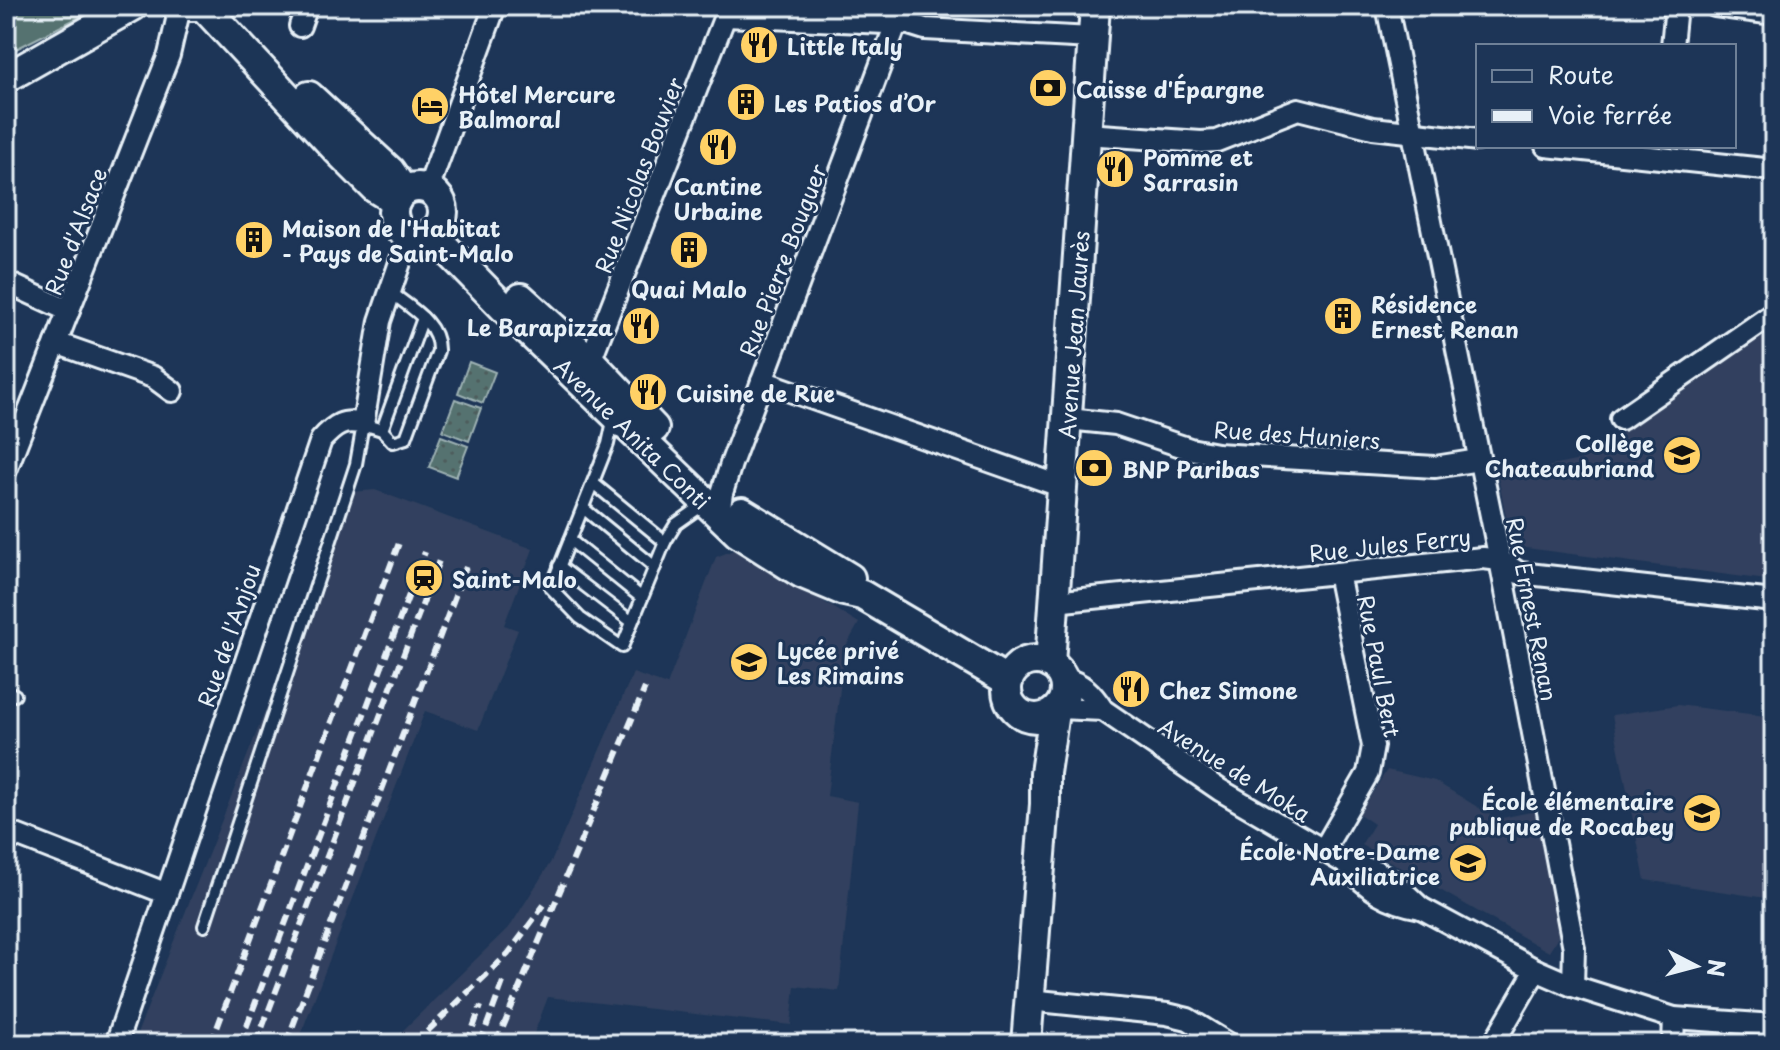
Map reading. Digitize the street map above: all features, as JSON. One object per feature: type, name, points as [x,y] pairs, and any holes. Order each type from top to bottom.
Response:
[{"type":"street","points":[[6,78],[133,6]]},
{"type":"street","points":[[189,6],[375,188],[409,194],[443,208],[389,291],[380,321],[372,427]]},
{"type":"street","name":"Rue d'Alsace","points":[[6,470],[189,6]]},
{"type":"street","points":[[228,6],[312,99],[390,171],[409,194]]},
{"type":"street","points":[[427,231],[394,217],[409,194],[495,6]]},
{"type":"street","name":"Avenue Jean Jaurès","points":[[1056,671],[1054,602],[1095,6]]},
{"type":"street","name":"Rue Ernest Renan","points":[[1387,6],[1500,560],[1574,948],[1573,986]]},
{"type":"street","points":[[1672,44],[1676,6]]},
{"type":"street","points":[[1715,6],[1774,14]]},
{"type":"street","points":[[727,11],[905,18],[925,29],[1092,38]]},
{"type":"street","name":"Rue Nicolas Bouvier","points":[[582,369],[727,11]]},
{"type":"street","name":"Rue Pierre Bouguer","points":[[716,504],[905,18]]},
{"type":"street","points":[[1086,134],[1209,142],[1298,109],[1373,128],[1476,140]]},
{"type":"street","points":[[1592,148],[1660,151],[1774,170]]},
{"type":"street","name":"Avenue Anita Conti","points":[[427,231],[582,369],[621,429],[716,504],[745,515],[852,579],[862,595],[1008,681]]},
{"type":"street","points":[[6,282],[69,311]]},
{"type":"street","points":[[1621,419],[1774,313]]},
{"type":"street","points":[[56,343],[153,377],[172,391]]},
{"type":"street","points":[[762,381],[1063,487]]},
{"type":"street","name":"Rue des Huniers","points":[[1068,419],[1116,424],[1190,449],[1217,454],[1435,467],[1479,460]]},
{"type":"street","name":"Rue de l'Anjou","points":[[165,893],[321,440],[335,426],[349,420],[372,427]]},
{"type":"street","name":"Avenue Anita Conti","points":[[621,429],[716,504]]},
{"type":"street","name":"Rue Jules Ferry","points":[[1054,602],[1483,558],[1500,560],[1519,573],[1774,601]]},
{"type":"street","name":"Rue Paul Bert","points":[[1323,851],[1368,773],[1373,746],[1338,573]]},
{"type":"street","points":[[1026,1044],[1045,773],[1056,710],[1064,694],[1056,671],[1024,663],[1008,681],[1008,700],[1020,714],[1045,773]]},
{"type":"street","name":"Avenue de Moka","points":[[1056,671],[1079,682],[1091,692],[1103,710],[1185,767],[1345,863],[1365,886],[1393,903],[1421,908],[1536,970],[1573,986],[1674,1018],[1773,1020]]},
{"type":"street","points":[[1020,714],[1037,718],[1056,710],[1103,710]]},
{"type":"street","points":[[6,831],[165,893],[116,1044]]},
{"type":"street","points":[[1493,1044],[1536,970]]},
{"type":"street","points":[[1029,1000],[1167,1014],[1188,1019],[1229,1044]]},
{"type":"street","points":[[1673,1044],[1674,1018]]},
{"type":"lane","points":[[372,427],[393,442],[406,438],[438,351],[435,332],[423,318],[389,291]]},
{"type":"lane","points":[[204,926],[356,464],[423,318]]},
{"type":"lane","points":[[621,429],[593,483],[551,588],[598,632],[622,647],[665,542],[676,524],[716,504]]},
{"type":"lane","points":[[593,483],[665,542]]},
{"type":"lane","points":[[583,508],[655,567]]},
{"type":"lane","points":[[570,540],[642,598]]},
{"type":"lane","points":[[559,566],[632,622]]},
{"type":"shaded area","name":"Collège Chateaubriand","points":[[1774,325],[1774,581],[1512,546],[1498,477],[1580,460],[1599,450],[1706,369]]},
{"type":"shaded area","points":[[375,490],[533,549],[504,625],[518,630],[478,730],[425,711],[297,1044],[133,1044],[352,492]]},
{"type":"shaded area","points":[[736,549],[859,623],[845,648],[827,796],[858,802],[839,991],[795,986],[791,1025],[548,997],[530,1044],[389,1044],[511,925],[552,860],[633,673],[667,685],[716,557]]},
{"type":"shaded area","name":"École élémentaire publique de Rocabey","points":[[1678,705],[1774,717],[1774,835],[1766,898],[1645,880],[1612,715]]},
{"type":"shaded area","name":"École Notre-Dame Auxiliatrice","points":[[1387,770],[1435,781],[1497,819],[1535,811],[1560,934],[1549,952],[1361,845],[1374,824],[1359,814]]},
{"type":"green space","points":[[6,6],[101,6],[6,54]]},
{"type":"green space","points":[[469,362],[495,372],[483,403],[458,393]]},
{"type":"green space","points":[[455,399],[481,408],[469,441],[443,431]]},
{"type":"green space","points":[[441,436],[468,446],[456,477],[429,467]]},
{"type":"railway","points":[[211,1044],[399,543]]},
{"type":"railway","points":[[240,1044],[425,552]]},
{"type":"railway","points":[[256,1044],[440,558]]},
{"type":"railway","points":[[286,1044],[466,567]]},
{"type":"railway","points":[[496,1044],[645,688]]},
{"type":"railway","points":[[414,1044],[508,954],[544,905]]},
{"type":"railway","points":[[480,1044],[503,982]]},
{"type":"railway","points":[[467,1044],[481,1006]]},
{"type":"railway","points":[[449,1044],[452,1034]]},
{"type":"place","name":"Little Italy","points":[[759,45]]},
{"type":"place","name":"Caisse d'Épargne","points":[[1048,88]]},
{"type":"place","name":"Les Patios d’Or","points":[[746,102]]},
{"type":"place","name":"Hôtel Mercure Balmoral","points":[[430,106]]},
{"type":"place","name":"Cantine Urbaine","points":[[718,147]]},
{"type":"place","name":"Pomme et Sarrasin","points":[[1115,169]]},
{"type":"place","name":"Maison de l'Habitat - Pays de Saint-Malo","points":[[254,240]]},
{"type":"place","name":"Quai Malo","points":[[689,250]]},
{"type":"place","name":"Résidence Ernest Renan","points":[[1343,316]]},
{"type":"place","name":"Le Barapizza","points":[[641,326]]},
{"type":"place","name":"Cuisine de Rue","points":[[648,392]]},
{"type":"place","name":"Collège Chateaubriand","points":[[1682,455]]},
{"type":"place","name":"BNP Paribas","points":[[1094,468]]},
{"type":"place","name":"Saint-Malo","points":[[424,578]]},
{"type":"place","name":"Lycée privé Les Rimains","points":[[749,662]]},
{"type":"place","name":"Chez Simone","points":[[1131,689]]},
{"type":"place","name":"École élémentaire publique de Rocabey","points":[[1702,813]]},
{"type":"place","name":"École Notre-Dame Auxiliatrice","points":[[1468,863]]}]
